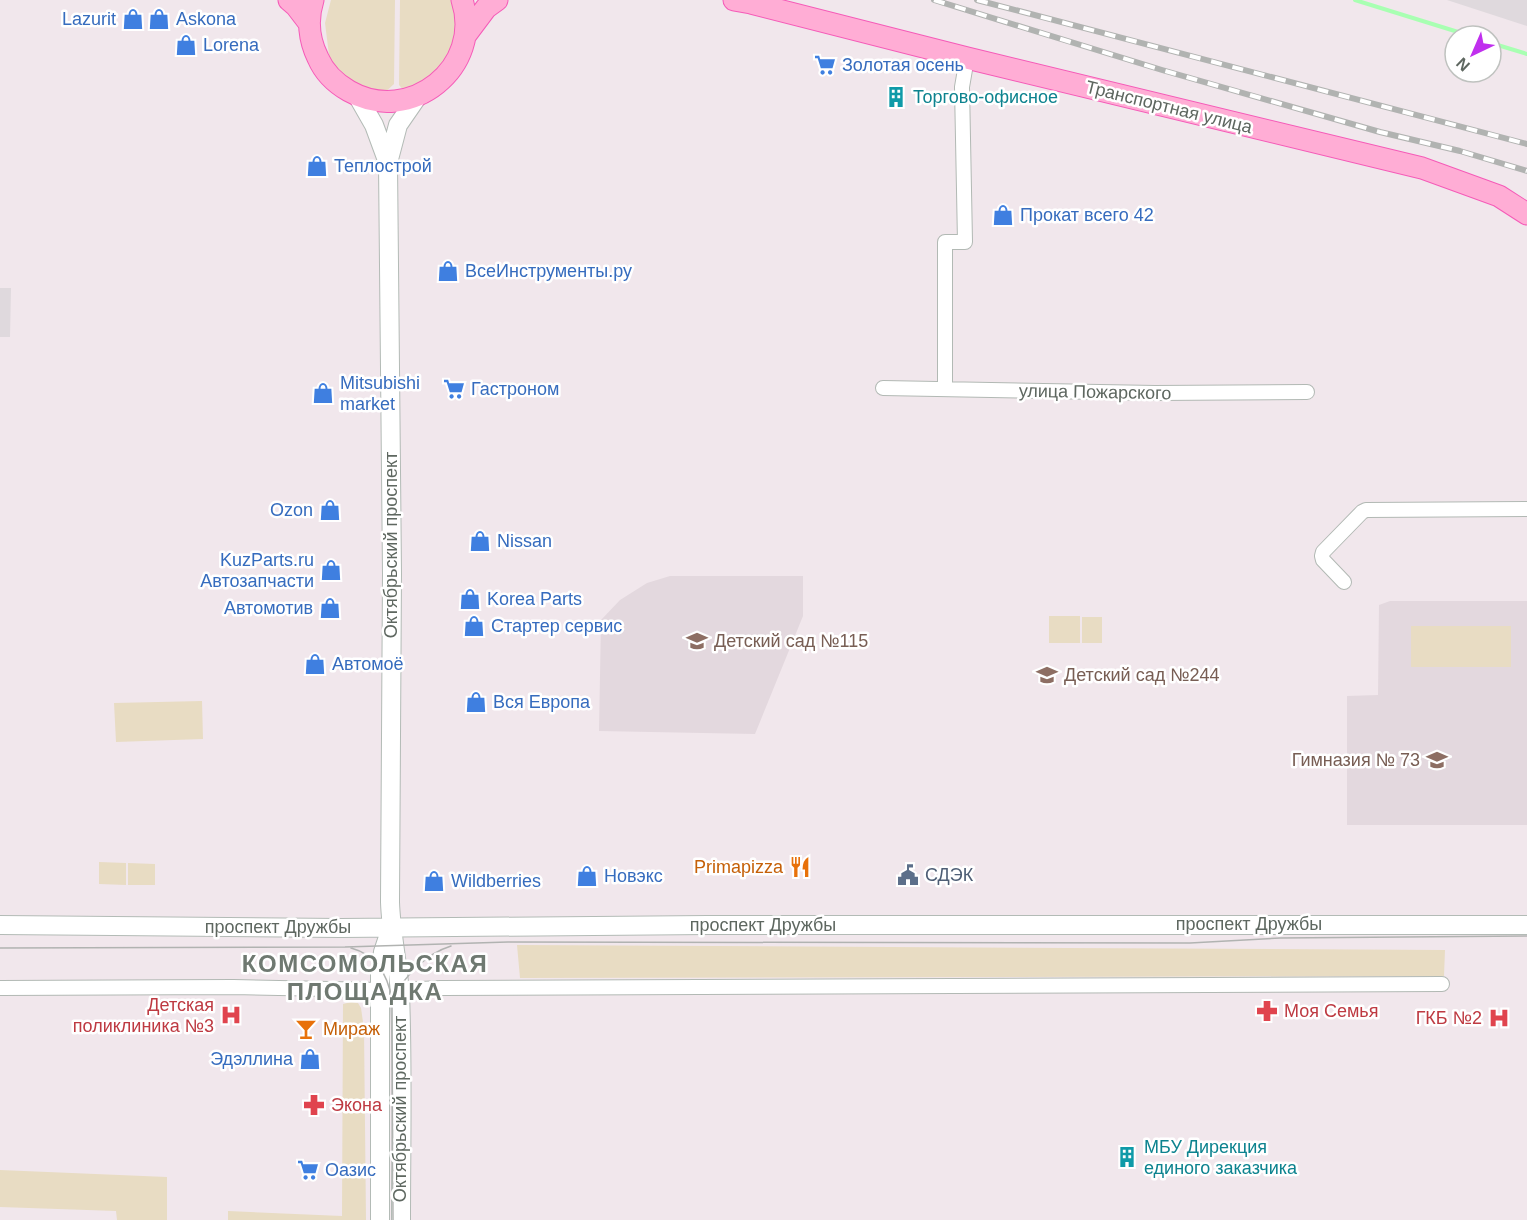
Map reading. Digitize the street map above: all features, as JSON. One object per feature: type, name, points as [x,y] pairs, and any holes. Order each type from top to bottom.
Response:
[{"type":"main road","points":[[289,0],[309,23]]},
{"type":"main road","points":[[313,0],[309,23],[312,46],[322,68],[338,85],[358,97],[378,102],[398,102],[418,96],[440,82],[446,75],[457,61],[465,36],[465,11],[462,0]]},
{"type":"main road","points":[[465,36],[486,8],[497,0]]},
{"type":"main road","name":"Транспортная улица","points":[[734,0],[1422,168],[1499,196],[1527,214]]},
{"type":"main road","name":"Октябрьский проспект","points":[[401,1220],[399,990],[396,951],[391,928],[390,883],[392,561],[388,163],[398,125],[418,96]]},
{"type":"main road","name":"Октябрьский проспект","points":[[358,97],[374,125],[388,163]]},
{"type":"main road","name":"проспект Дружбы","points":[[0,925],[391,928],[708,925],[1527,925]]},
{"type":"main road","name":"Октябрьский проспект","points":[[380,1220],[380,990],[383,952],[391,928]]},
{"type":"street","points":[[945,388],[945,242],[965,242],[962,87],[967,58]]},
{"type":"street","name":"улица Пожарского","points":[[883,388],[1155,393],[1307,392]]},
{"type":"street","points":[[1344,582],[1323,560],[1323,552],[1366,510],[1527,509]]},
{"type":"street","points":[[399,990],[1120,984],[1442,984]]},
{"type":"street","points":[[0,988],[233,987],[380,990]]},
{"type":"shaded area","points":[[331,0],[395,0],[394,84],[381,96],[337,74],[329,55],[325,23]]},
{"type":"shaded area","points":[[400,0],[454,0],[460,19],[456,46],[443,70],[406,93],[399,85]]},
{"type":"shaded area","points":[[1447,0],[1527,0],[1527,26]]},
{"type":"shaded area","points":[[0,288],[11,288],[10,337],[0,337]]},
{"type":"shaded area","name":"Детский сад №115","points":[[670,576],[803,576],[803,616],[755,734],[599,731],[601,620],[620,600],[647,583]]},
{"type":"shaded area","name":"Гимназия № 73","points":[[1390,601],[1527,601],[1527,825],[1347,825],[1347,696],[1378,695],[1379,605]]},
{"type":"shaded area","points":[[1049,616],[1080,616],[1080,643],[1049,643]]},
{"type":"shaded area","points":[[1082,617],[1102,617],[1102,643],[1082,643]]},
{"type":"shaded area","points":[[1411,626],[1511,626],[1511,667],[1411,667]]},
{"type":"shaded area","points":[[202,701],[203,739],[116,742],[114,703]]},
{"type":"shaded area","points":[[99,862],[126,863],[126,885],[99,884]]},
{"type":"shaded area","points":[[128,863],[155,864],[155,885],[128,885]]},
{"type":"shaded area","points":[[517,945],[1445,950],[1444,976],[520,978]]},
{"type":"shaded area","points":[[358,1003],[361,1008],[364,1029],[366,1220],[228,1220],[228,1211],[342,1216],[343,1004]]},
{"type":"shaded area","points":[[0,1170],[167,1177],[167,1220],[117,1220],[116,1211],[0,1207]]},
{"type":"waterway","points":[[1355,0],[1443,27]]},
{"type":"waterway","points":[[1503,47],[1527,54]]},
{"type":"tram line","points":[[0,948],[345,947],[508,942],[1190,943],[1280,938],[1527,936]]},
{"type":"tram line","points":[[391,1001],[402,983],[416,968],[432,955],[451,946]]},
{"type":"tram line","points":[[351,948],[368,956],[380,967],[388,982],[392,1000],[393,1220]]},
{"type":"railway","points":[[934,0],[1162,70],[1527,171]]},
{"type":"railway","points":[[977,0],[1527,144]]},
{"type":"place","name":"Lazurit","points":[[133,19]]},
{"type":"place","name":"Askona","points":[[159,19]]},
{"type":"place","name":"Lorena","points":[[186,45]]},
{"type":"place","name":"Золотая осень","points":[[825,65]]},
{"type":"place","name":"Торгово-офисное","points":[[896,97]]},
{"type":"place","name":"Теплострой","points":[[317,166]]},
{"type":"place","name":"Прокат всего 42","points":[[1003,215]]},
{"type":"place","name":"ВсеИнструменты.ру","points":[[448,271]]},
{"type":"place","name":"Гастроном","points":[[454,389]]},
{"type":"place","name":"Mitsubishi market","points":[[323,393]]},
{"type":"place","name":"Ozon","points":[[330,510]]},
{"type":"place","name":"Nissan","points":[[480,541]]},
{"type":"place","name":"KuzParts.ru Автозапчасти","points":[[331,570]]},
{"type":"place","name":"Korea Parts","points":[[470,599]]},
{"type":"place","name":"Автомотив","points":[[330,608]]},
{"type":"place","name":"Стартер сервис","points":[[474,626]]},
{"type":"place","name":"Детский сад №115","points":[[697,641]]},
{"type":"place","name":"Автомоё","points":[[315,664]]},
{"type":"place","name":"Детский сад №244","points":[[1047,675]]},
{"type":"place","name":"Вся Европа","points":[[476,702]]},
{"type":"place","name":"Гимназия № 73","points":[[1437,760]]},
{"type":"place","name":"Primapizza","points":[[800,867]]},
{"type":"place","name":"СДЭК","points":[[908,875]]},
{"type":"place","name":"Новэкс","points":[[587,876]]},
{"type":"place","name":"Wildberries","points":[[434,881]]},
{"type":"place","name":"Моя Семья","points":[[1267,1011]]},
{"type":"place","name":"Детская поликлиника №3","points":[[231,1015]]},
{"type":"place","name":"ГКБ №2","points":[[1499,1018]]},
{"type":"place","name":"Мираж","points":[[306,1029]]},
{"type":"place","name":"Эдэллина","points":[[310,1059]]},
{"type":"place","name":"Экона","points":[[314,1105]]},
{"type":"place","name":"МБУ Дирекция единого заказчика","points":[[1127,1157]]},
{"type":"place","name":"Оазис","points":[[308,1170]]},
{"type":"district","name":"КОМСОМОЛЬСКАЯ ПЛОЩАДКА","points":[[365,977]]}]
